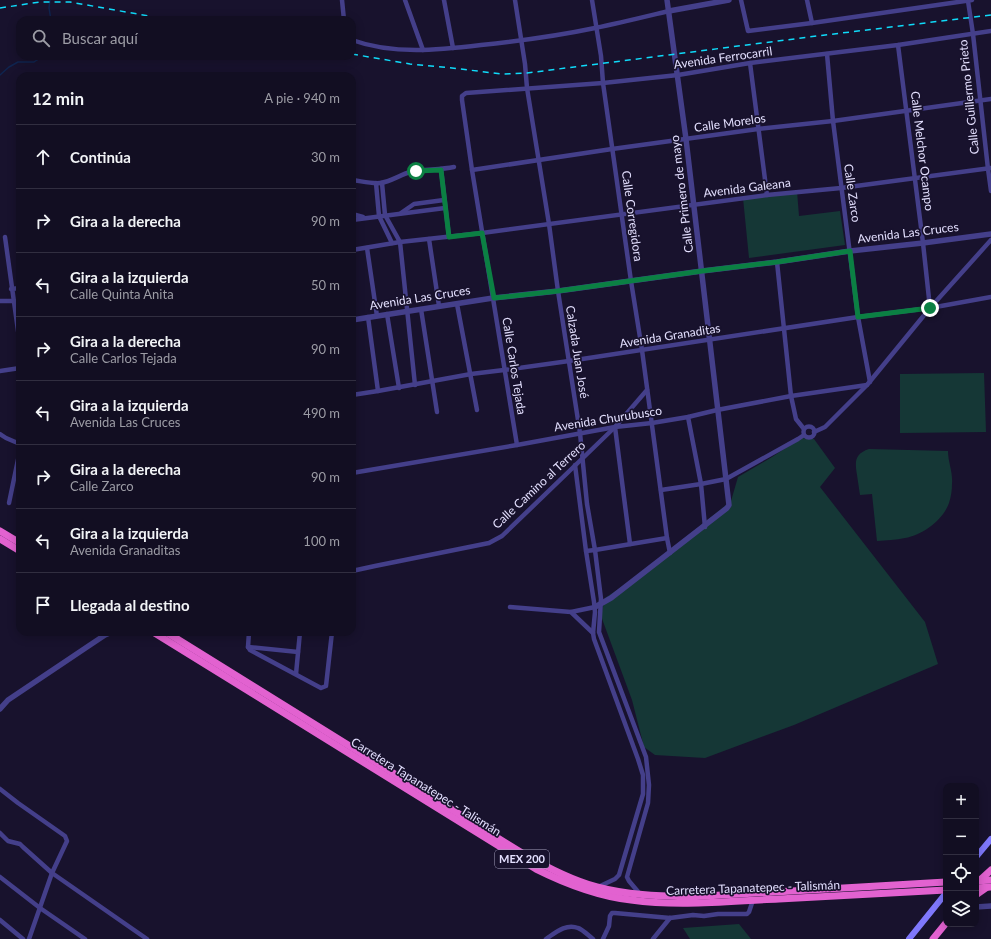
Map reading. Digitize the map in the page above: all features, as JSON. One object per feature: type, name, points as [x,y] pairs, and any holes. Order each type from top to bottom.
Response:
[{"type":"highway","points":[[0,531],[16,541]]},
{"type":"highway","points":[[0,539],[16,549]]},
{"type":"highway","name":"Carretera Tapanatepec - Talismán","points":[[159,636],[536,868],[555,878],[595,893],[631,900],[678,904],[943,890]]},
{"type":"highway","name":"Carretera Tapanatepec - Talismán","points":[[172,636],[522,853],[544,866],[597,887],[653,896],[688,897],[943,882]]},
{"type":"highway","points":[[979,880],[991,870]]},
{"type":"highway","points":[[979,881],[991,880]]},
{"type":"highway","points":[[979,893],[989,888]]},
{"type":"highway","points":[[933,939],[943,927]]},
{"type":"main road","points":[[978,855],[991,839]]},
{"type":"main road","points":[[909,939],[943,897]]},
{"type":"street","points":[[342,0],[344,16]]},
{"type":"street","points":[[406,0],[423,50]]},
{"type":"street","points":[[444,0],[453,48]]},
{"type":"street","name":"Calzada Juan José","points":[[515,0],[527,73],[527,88],[550,224],[558,291],[580,433],[601,604],[599,632]]},
{"type":"street","name":"Calle Corregidora","points":[[592,0],[670,553]]},
{"type":"street","name":"Calle Primero de mayo","points":[[667,0],[686,139],[729,505],[705,527]]},
{"type":"street","points":[[356,41],[377,47],[423,50],[522,41],[596,28],[669,11],[729,0]]},
{"type":"street","points":[[741,0],[748,31],[970,0]]},
{"type":"street","points":[[808,0],[812,23]]},
{"type":"street","name":"Calle Guillermo Prieto","points":[[970,0],[991,190]]},
{"type":"street","name":"Avenida Ferrocarril","points":[[462,100],[462,96],[466,93],[603,83],[678,75],[750,63],[898,45],[991,31]]},
{"type":"street","name":"Calle Melchor Ocampo","points":[[898,45],[930,308]]},
{"type":"street","name":"Calle Zarco","points":[[827,54],[841,188],[868,384]]},
{"type":"street","points":[[750,63],[767,195]]},
{"type":"street","name":"Calle Carlos Tejada","points":[[462,100],[517,445]]},
{"type":"street","name":"Calle Morelos","points":[[472,170],[758,129],[833,121],[991,100]]},
{"type":"street","points":[[356,180],[379,183],[416,171],[441,170],[454,167]]},
{"type":"street","name":"Avenida Galeana","points":[[356,249],[392,243],[482,233],[767,195],[841,188],[989,169]]},
{"type":"street","points":[[441,170],[449,237]]},
{"type":"street","points":[[379,183],[385,215],[400,242],[415,384]]},
{"type":"street","points":[[379,183],[379,216],[392,243]]},
{"type":"street","points":[[401,213],[414,204],[444,200]]},
{"type":"street","points":[[356,219],[445,208]]},
{"type":"street","points":[[356,215],[365,218]]},
{"type":"street","name":"Avenida Las Cruces","points":[[356,319],[494,298],[558,291],[850,251],[991,234]]},
{"type":"street","points":[[5,237],[16,313]]},
{"type":"street","points":[[429,239],[439,306]]},
{"type":"street","points":[[804,435],[806,438],[810,438],[814,432],[825,427],[868,384],[930,308],[991,240]]},
{"type":"street","points":[[366,248],[377,316]]},
{"type":"street","points":[[777,262],[791,396],[796,419],[804,429],[804,435]]},
{"type":"street","points":[[12,289],[16,288]]},
{"type":"street","name":"Avenida Granaditas","points":[[356,394],[433,382],[471,374],[569,361],[858,317],[930,308],[991,297]]},
{"type":"street","points":[[0,301],[14,301]]},
{"type":"street","points":[[457,304],[477,410]]},
{"type":"street","points":[[422,309],[437,412]]},
{"type":"street","points":[[387,314],[399,388]]},
{"type":"street","points":[[368,317],[378,391]]},
{"type":"street","points":[[0,371],[16,369]]},
{"type":"street","name":"Avenida Churubusco","points":[[356,472],[615,427],[688,417],[791,396],[868,384]]},
{"type":"street","name":"Calle Camino al Terrero","points":[[356,570],[488,543],[502,536],[615,427],[647,390]]},
{"type":"street","points":[[510,607],[571,612],[595,609],[705,527],[701,484],[688,417]]},
{"type":"street","points":[[615,427],[630,544]]},
{"type":"street","points":[[804,429],[810,427],[813,428],[814,432]]},
{"type":"street","points":[[0,434],[16,442]]},
{"type":"street","points":[[661,490],[726,479],[804,435]]},
{"type":"street","points":[[576,465],[586,551],[595,609],[594,639],[643,775],[643,794],[619,875],[615,879],[597,887]]},
{"type":"street","points":[[9,503],[16,469]]},
{"type":"street","points":[[586,551],[667,538]]},
{"type":"street","points":[[571,612],[593,633]]},
{"type":"street","points":[[593,633],[599,632],[646,757],[649,785],[648,804],[627,877]]},
{"type":"street","points":[[0,709],[8,700],[104,636]]},
{"type":"street","points":[[248,647],[249,636]]},
{"type":"street","points":[[296,674],[300,636]]},
{"type":"street","points":[[248,647],[250,650],[321,688],[326,686],[332,636]]},
{"type":"street","points":[[248,647],[298,652]]},
{"type":"street","points":[[0,789],[65,836],[67,841],[52,874],[29,939]]},
{"type":"street","points":[[0,833],[8,840],[23,846],[52,874],[147,939]]},
{"type":"street","points":[[619,875],[627,877],[640,894]]},
{"type":"street","points":[[0,877],[40,908],[85,939]]},
{"type":"street","points":[[603,939],[609,926],[610,916],[612,913],[670,918],[693,915],[704,916],[718,914],[747,914],[753,900]]},
{"type":"street","points":[[979,907],[991,906]]},
{"type":"street","points":[[653,939],[670,918]]},
{"type":"street","points":[[0,920],[23,939]]},
{"type":"street","points":[[546,939],[568,927],[578,928],[593,939]]},
{"type":"green space","points":[[797,191],[799,216],[840,211],[845,245],[749,258],[743,198]]},
{"type":"green space","points":[[984,373],[986,432],[900,433],[900,374]]},
{"type":"green space","points":[[801,438],[814,439],[835,468],[820,487],[925,622],[938,664],[794,725],[705,758],[655,755],[644,747],[632,700],[601,616],[605,598],[636,577],[731,501],[738,477]]},
{"type":"green space","points":[[869,449],[948,451],[952,475],[951,494],[946,509],[932,526],[919,534],[912,536],[877,541],[872,494],[860,495],[856,466],[858,456]]},
{"type":"green space","points":[[739,924],[751,939],[690,939],[683,928]]},
{"type":"waterway","points":[[50,0],[50,16]]},
{"type":"waterway","points":[[0,75],[9,67],[18,62],[34,62],[37,60]]},
{"type":"railway","points":[[0,8],[40,2],[70,2],[149,16]]},
{"type":"railway","points":[[356,55],[410,64],[502,74],[527,73],[991,15]]},
{"type":"route","points":[[416,171],[441,170],[449,237],[482,233],[494,298],[558,291],[850,251],[858,317],[930,308]]}]
